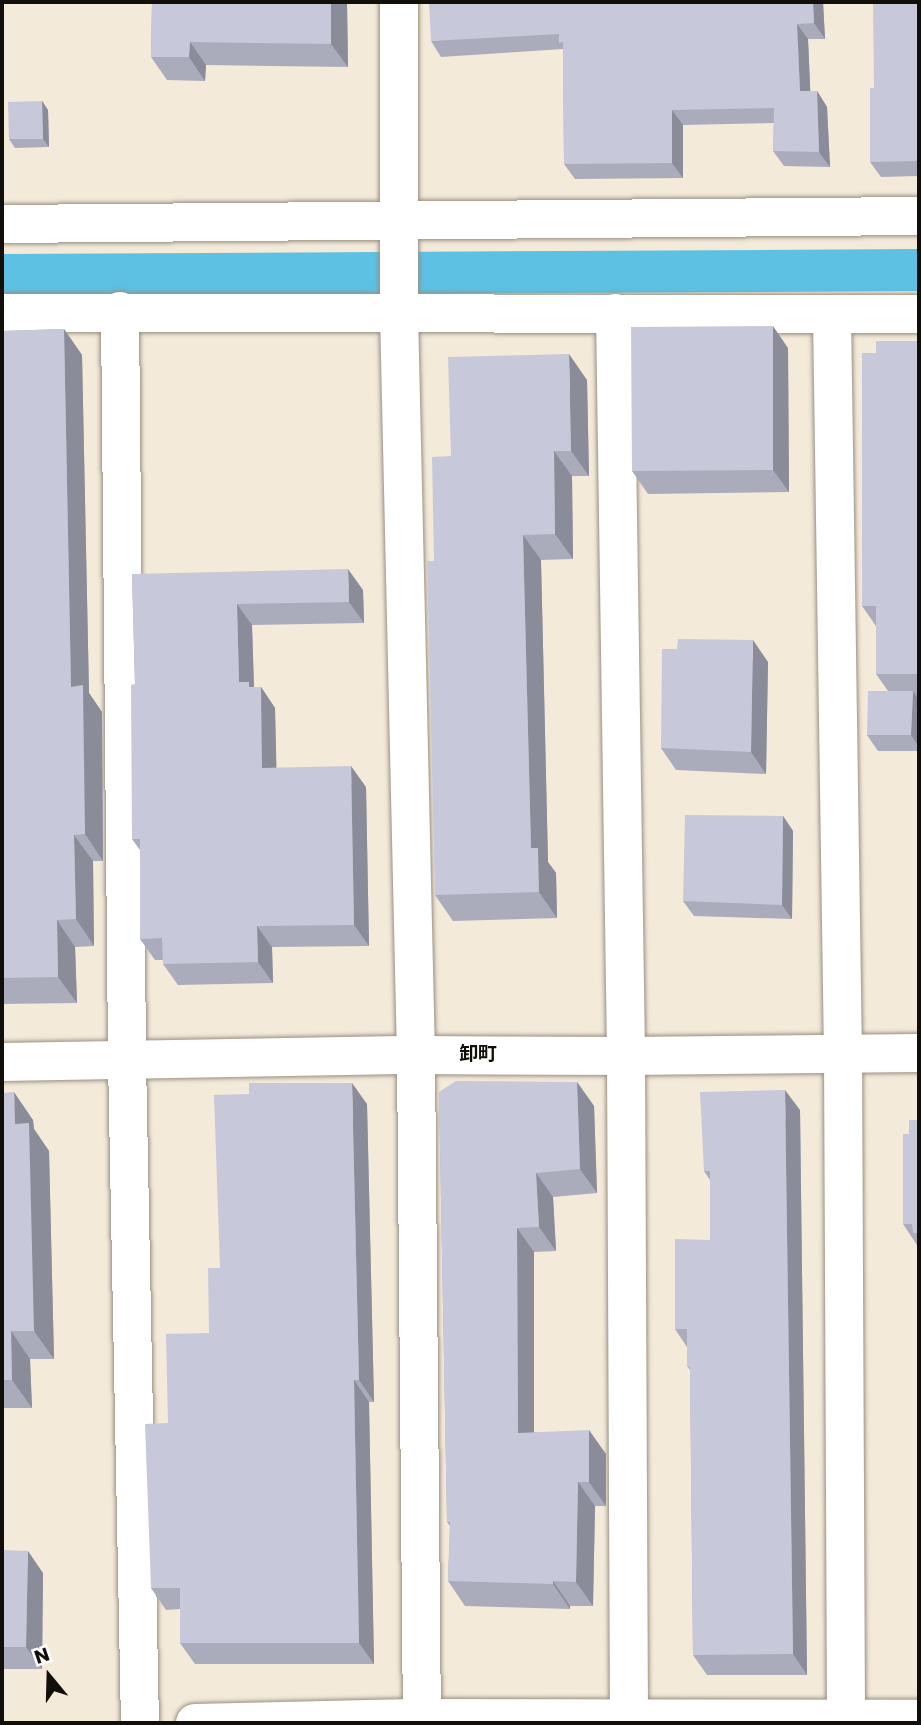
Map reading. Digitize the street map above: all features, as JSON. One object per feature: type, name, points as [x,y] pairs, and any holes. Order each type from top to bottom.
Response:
[{"type":"street","points":[[399,2],[399,302],[416,1055],[422,1721]]},
{"type":"street","points":[[2,224],[400,233],[919,216]]},
{"type":"street","points":[[2,313],[120,312],[399,302],[615,313],[919,314]]},
{"type":"street","points":[[120,312],[127,1060],[140,1723]]},
{"type":"street","points":[[615,313],[626,1056],[629,1721]]},
{"type":"street","points":[[832,315],[843,1054],[846,1721]]},
{"type":"street","points":[[2,1062],[416,1055],[919,1053]]},
{"type":"street","points":[[195,1723],[919,1719]]},
{"type":"building","points":[[152,2],[331,2],[331,44],[190,42],[189,57],[151,57]]},
{"type":"building","points":[[429,2],[813,2],[814,23],[797,24],[800,91],[817,91],[819,152],[773,151],[774,108],[672,110],[672,163],[564,164],[563,42],[559,43],[559,34],[431,41]]},
{"type":"building","points":[[873,2],[919,2],[919,180],[918,161],[870,162],[870,88],[874,88]]},
{"type":"building","points":[[42,101],[43,139],[9,139],[8,102]]},
{"type":"building","points":[[773,326],[773,470],[632,471],[631,327]]},
{"type":"building","points":[[64,329],[71,687],[83,685],[85,834],[74,835],[76,919],[57,920],[58,977],[2,978],[2,331]]},
{"type":"building","points":[[876,341],[919,341],[919,674],[876,674],[876,606],[862,606],[862,353],[876,353]]},
{"type":"building","points":[[569,354],[571,451],[554,451],[555,534],[523,535],[531,848],[538,848],[539,892],[435,895],[427,561],[434,561],[432,457],[451,456],[448,357]]},
{"type":"building","points":[[348,569],[349,602],[237,604],[239,682],[249,682],[249,687],[261,687],[262,768],[351,766],[354,925],[257,926],[258,962],[163,964],[162,938],[140,939],[140,839],[132,839],[131,685],[135,684],[132,574]]},
{"type":"building","points":[[678,639],[753,640],[751,752],[661,748],[662,649],[677,649]]},
{"type":"building","points":[[868,691],[913,691],[911,735],[867,735]]},
{"type":"building","points":[[685,815],[783,816],[782,905],[683,901]]},
{"type":"building","points":[[456,1081],[577,1082],[580,1169],[536,1173],[539,1227],[517,1228],[518,1433],[589,1430],[589,1482],[578,1482],[576,1582],[553,1581],[553,1584],[448,1581],[450,1522],[447,1522],[439,1092]]},
{"type":"building","points":[[249,1083],[352,1083],[359,1380],[354,1380],[359,1643],[180,1643],[180,1588],[151,1588],[145,1424],[168,1423],[166,1334],[209,1333],[208,1268],[220,1268],[214,1095],[249,1094]]},
{"type":"building","points":[[785,1090],[793,1654],[693,1655],[690,1367],[687,1366],[687,1329],[675,1329],[675,1239],[710,1240],[710,1171],[704,1171],[700,1092]]},
{"type":"building","points":[[14,1092],[15,1124],[29,1123],[34,1331],[11,1331],[12,1380],[2,1380],[2,1093]]},
{"type":"building","points":[[909,1120],[919,1120],[919,1233],[913,1233],[912,1224],[903,1224],[903,1134],[909,1134]]},
{"type":"building","points":[[2,1550],[28,1551],[26,1647],[2,1647]]},
{"type":"waterway","points":[[2,275],[919,270]]},
{"type":"district","name":"卸町","points":[[478,1054]]}]
